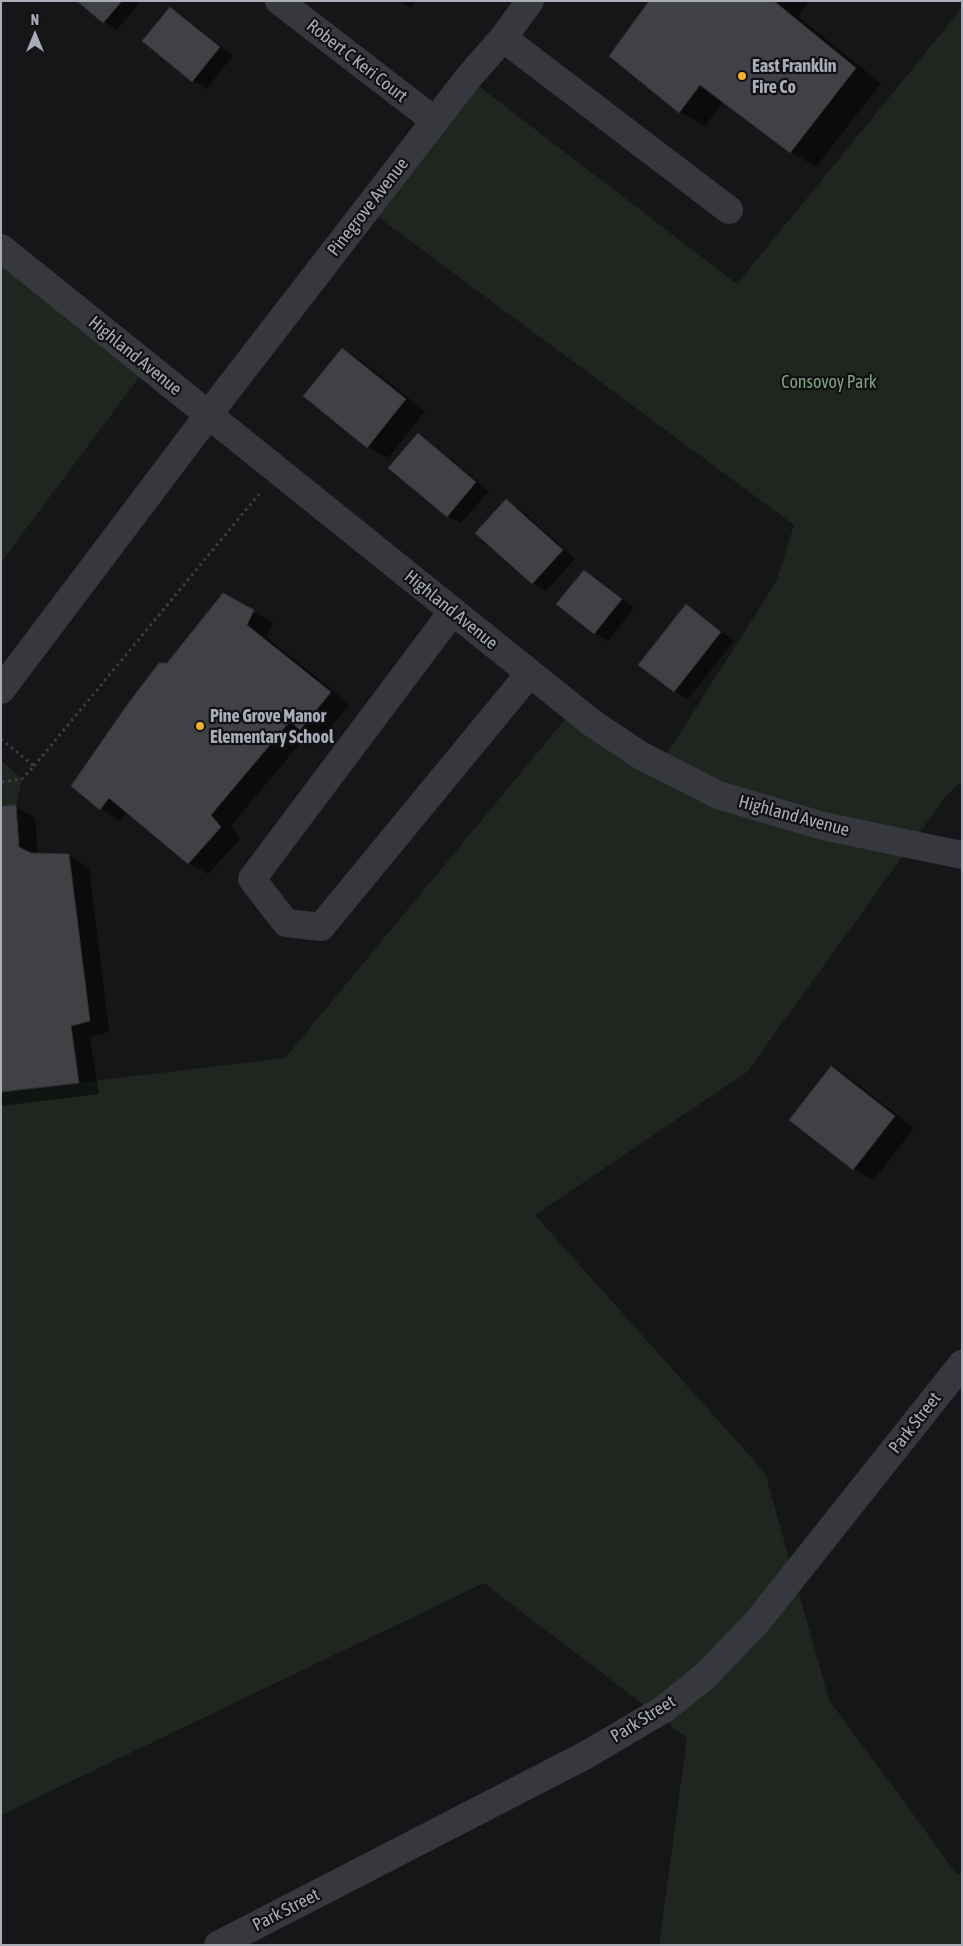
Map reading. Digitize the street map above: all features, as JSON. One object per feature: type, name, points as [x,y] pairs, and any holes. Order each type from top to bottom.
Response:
[{"type":"street","name":"Robert C Keri Court","points":[[279,1],[435,121]]},
{"type":"street","name":"Pinegrove Avenue","points":[[1,690],[208,415],[468,78],[503,38],[530,1]]},
{"type":"street","points":[[503,38],[729,210]]},
{"type":"street","name":"Highland Avenue","points":[[1,248],[592,723],[640,755],[718,795],[823,826],[962,855]]},
{"type":"street","points":[[453,611],[252,879],[286,923],[321,928],[530,673]]},
{"type":"street","name":"Park Street","points":[[218,1945],[247,1938],[586,1755],[664,1709],[705,1676],[757,1622],[962,1364]]},
{"type":"path","points":[[1,782],[22,779],[34,766],[261,492]]},
{"type":"path","points":[[1,739],[34,766]]},
{"type":"green space","name":"Consovoy Park","points":[[962,8],[962,781],[946,796],[747,1072],[535,1215],[765,1473],[829,1700],[957,1874],[962,1874],[962,1945],[659,1945],[687,1738],[484,1583],[1,1815],[1,1092],[285,1058],[576,706],[661,763],[776,582],[794,525],[367,209],[468,78],[737,284]]},
{"type":"green space","points":[[1,253],[146,368],[1,562]]},
{"type":"green space","points":[[1,760],[22,779],[16,805],[1,806]]},
{"type":"building","points":[[77,1],[122,1],[103,23]]},
{"type":"building","name":"East Franklin Fire Co","points":[[649,1],[774,1],[856,68],[790,153],[700,85],[679,113],[609,56]]},
{"type":"building","points":[[170,7],[220,47],[192,82],[142,41]]},
{"type":"building","points":[[342,348],[406,399],[367,448],[303,396]]},
{"type":"building","points":[[418,433],[476,482],[447,517],[388,468]]},
{"type":"building","points":[[506,499],[563,550],[532,584],[475,533]]},
{"type":"building","points":[[584,570],[622,599],[594,634],[556,604]]},
{"type":"building","name":"Pine Grove Manor Elementary School","points":[[223,593],[254,610],[247,625],[331,692],[300,730],[290,721],[211,815],[221,827],[188,864],[109,798],[100,810],[71,786],[127,705],[159,663],[167,663]]},
{"type":"building","points":[[686,604],[721,632],[674,692],[638,665]]},
{"type":"building","points":[[16,805],[19,847],[31,853],[69,854],[90,1021],[71,1026],[79,1083],[1,1092],[1,806]]},
{"type":"building","points":[[831,1066],[895,1116],[853,1170],[789,1120]]},
{"type":"place","name":"East Franklin Fire Co","points":[[742,76]]},
{"type":"place","name":"Pine Grove Manor Elementary School","points":[[200,726]]}]
